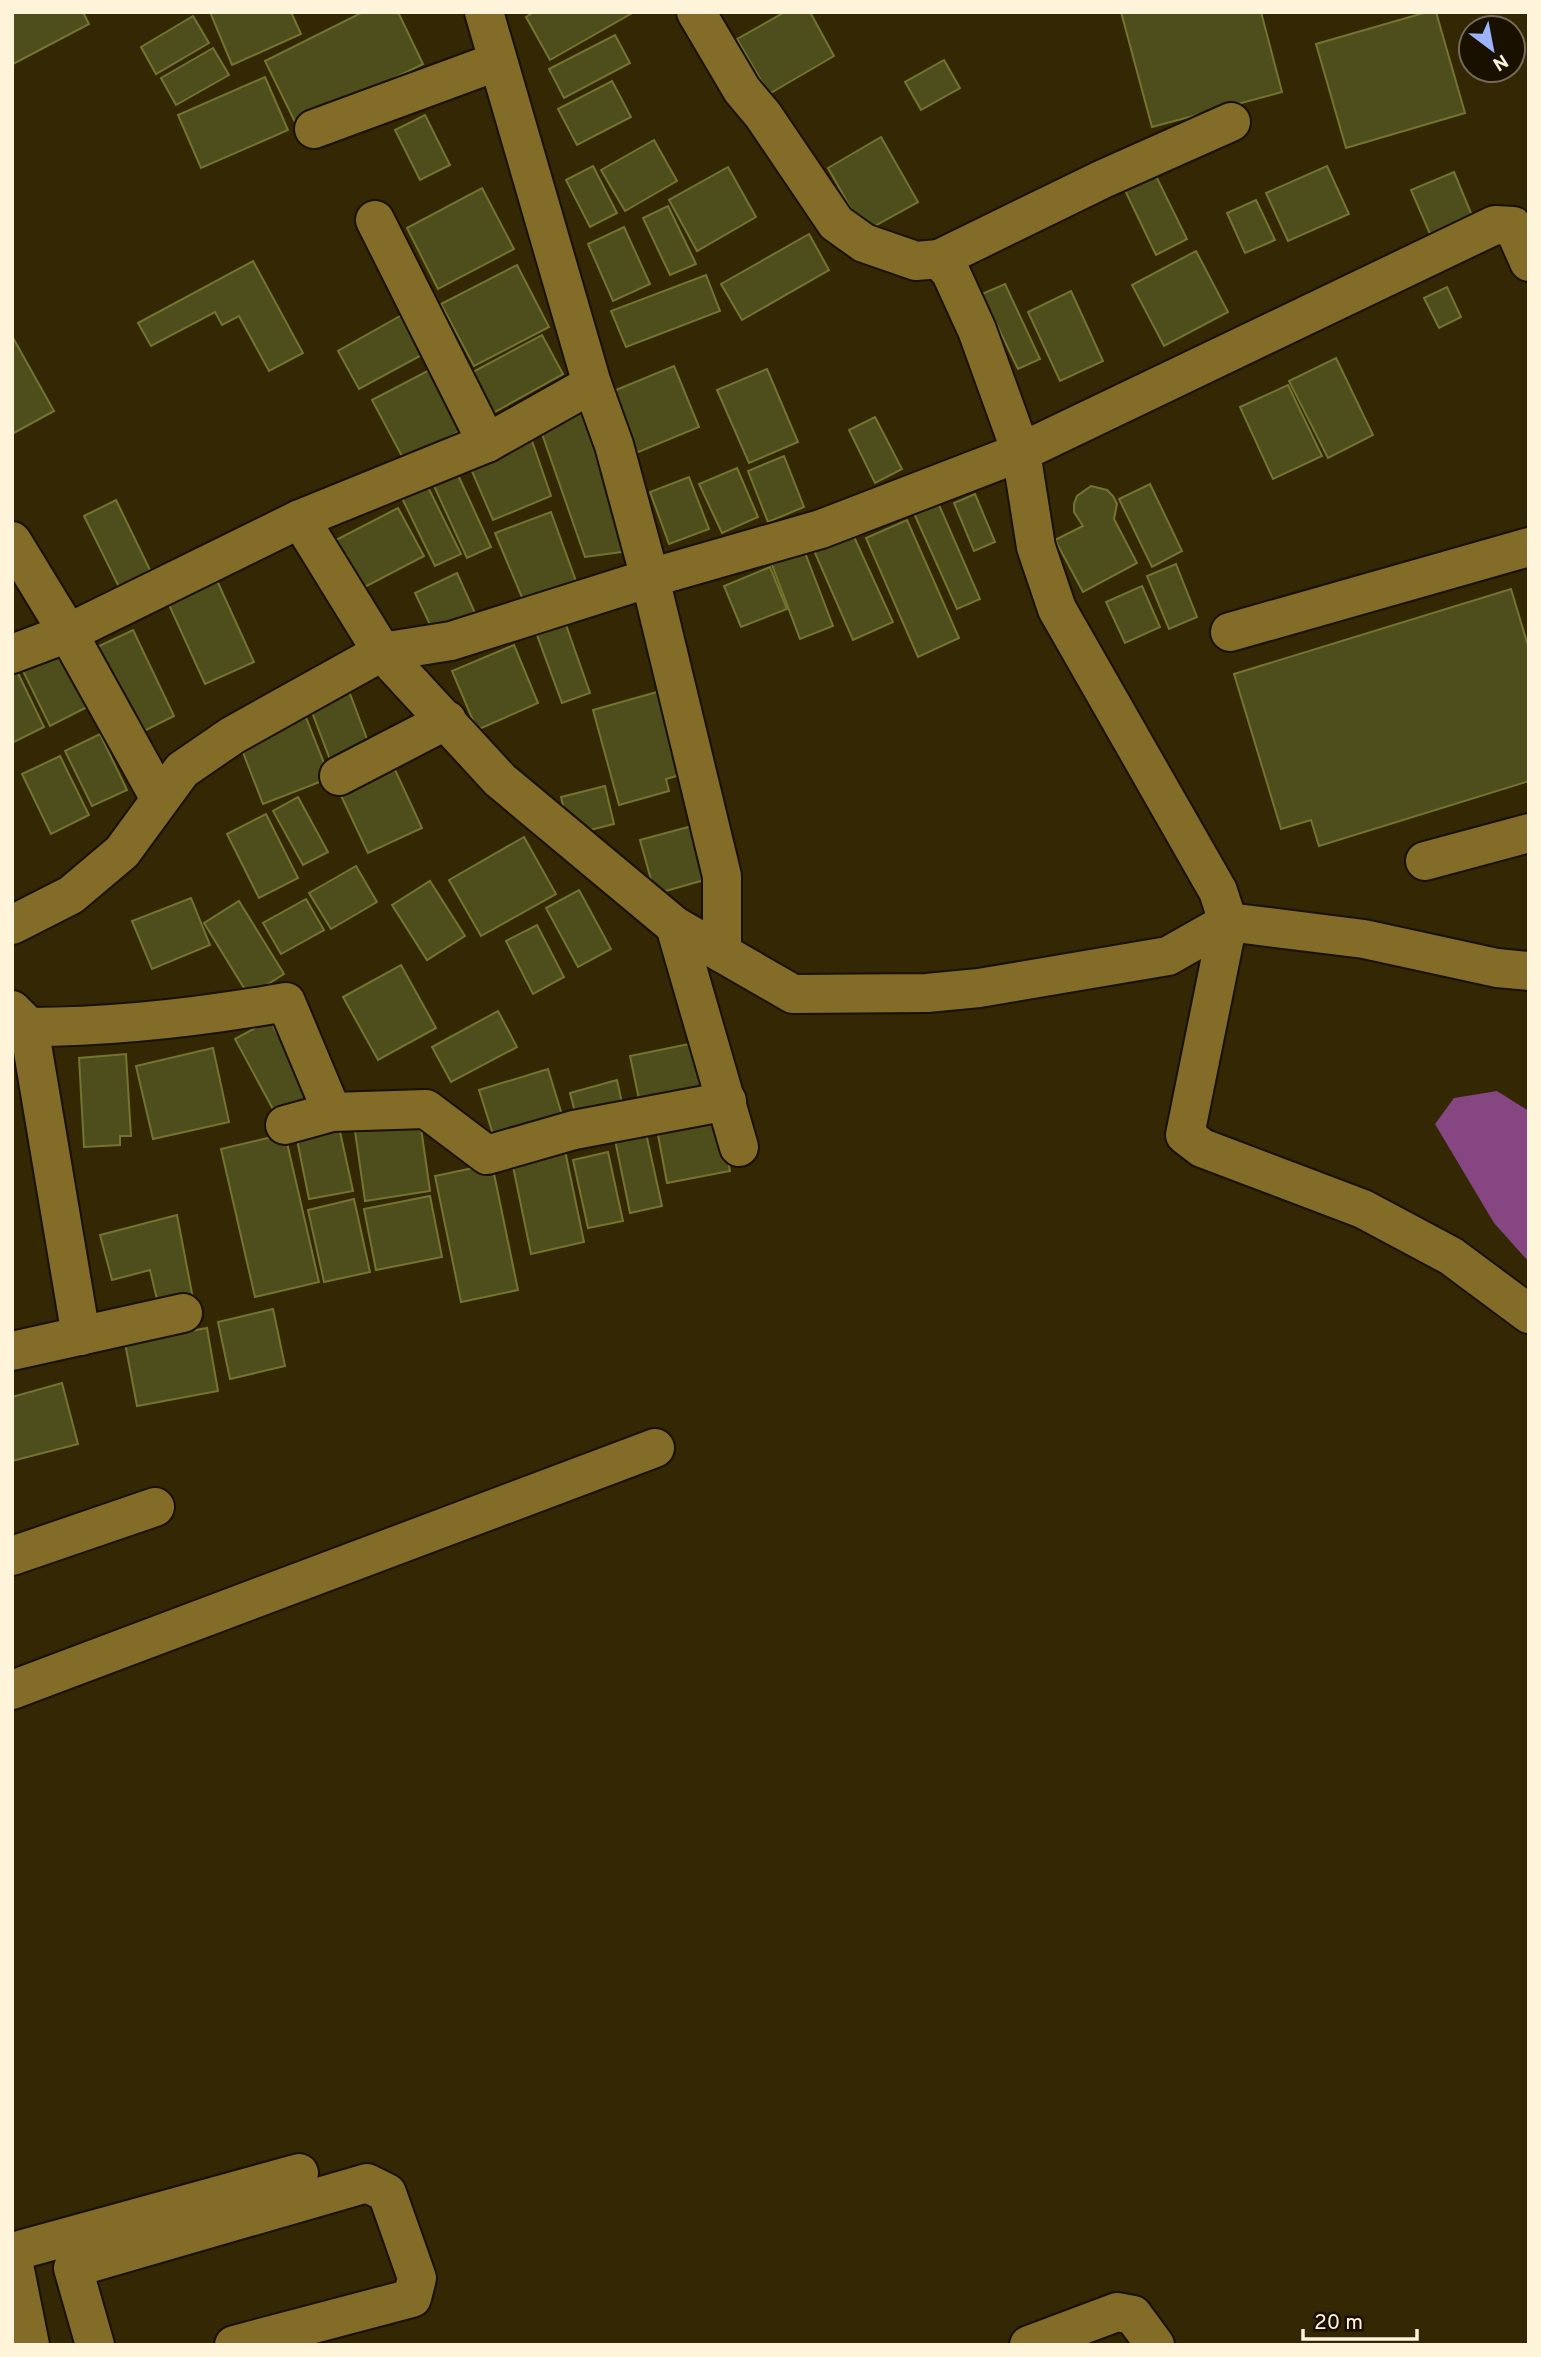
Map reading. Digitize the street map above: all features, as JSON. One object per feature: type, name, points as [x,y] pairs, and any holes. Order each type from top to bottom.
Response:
[{"type":"street","points":[[484,12],[496,62],[592,384],[614,445],[650,578],[722,876],[722,953]]},
{"type":"street","points":[[696,12],[742,90],[763,115],[836,223],[864,243],[916,261],[939,258],[1103,179],[1231,122]]},
{"type":"street","points":[[314,129],[496,62]]},
{"type":"street","points":[[375,220],[487,443]]},
{"type":"street","points":[[12,925],[81,886],[121,852],[182,770],[233,735],[382,652],[451,641],[650,578],[821,529],[1021,452],[1495,225],[1513,226],[1529,262]]},
{"type":"street","points":[[939,258],[951,273],[977,330],[1021,452],[1036,547],[1057,609],[1218,891],[1228,922],[1185,1135],[1202,1149],[1363,1209],[1451,1256],[1529,1314]]},
{"type":"street","points":[[12,654],[68,633],[300,519],[487,443],[592,384]]},
{"type":"street","points":[[300,519],[382,652],[500,780],[675,926],[793,994],[927,993],[979,988],[1168,956],[1228,922],[1364,939],[1497,968],[1529,971]]},
{"type":"street","points":[[12,541],[68,633],[160,799]]},
{"type":"street","points":[[1230,632],[1529,547]]},
{"type":"street","points":[[339,776],[447,720]]},
{"type":"street","points":[[1425,861],[1529,833]]},
{"type":"street","points":[[675,926],[739,1147]]},
{"type":"street","points":[[81,1336],[20,1018],[90,1027],[219,1014],[286,1002],[332,1112]]},
{"type":"street","points":[[285,1125],[332,1112],[426,1109],[487,1155],[574,1130],[727,1101]]},
{"type":"street","points":[[12,1351],[183,1313]]},
{"type":"street","points":[[12,1690],[655,1448]]},
{"type":"street","points":[[12,1556],[155,1507]]},
{"type":"street","points":[[30,2345],[12,2254],[299,2173]]},
{"type":"street","points":[[95,2345],[73,2267],[367,2183],[387,2193],[416,2278],[412,2298],[234,2345]]},
{"type":"street","points":[[1030,2345],[1116,2312],[1133,2315],[1155,2345]]},
{"type":"shaded area","points":[[1497,1091],[1529,1111],[1529,1262],[1494,1223],[1435,1124],[1454,1098]]},
{"type":"building","points":[[12,12],[83,12],[89,24],[13,64]]},
{"type":"building","points":[[210,12],[291,12],[301,34],[232,65]]},
{"type":"building","points":[[363,12],[398,12],[423,64],[297,126],[265,61]]},
{"type":"building","points":[[534,12],[634,12],[550,60],[526,17]]},
{"type":"building","points":[[785,12],[810,12],[834,56],[769,94],[737,39]]},
{"type":"building","points":[[1121,12],[1261,12],[1282,92],[1152,127]]},
{"type":"building","points":[[1427,12],[1436,12],[1465,113],[1346,148],[1316,44]]},
{"type":"building","points":[[193,16],[209,43],[156,74],[141,47]]},
{"type":"building","points":[[615,35],[630,63],[564,98],[549,69]]},
{"type":"building","points":[[213,48],[229,75],[176,105],[161,78]]},
{"type":"building","points":[[944,60],[960,88],[921,110],[905,82]]},
{"type":"building","points":[[265,77],[288,130],[201,168],[178,115]]},
{"type":"building","points":[[612,81],[631,117],[577,145],[558,109]]},
{"type":"building","points":[[425,115],[450,165],[420,180],[395,130]]},
{"type":"building","points":[[881,137],[918,202],[864,232],[828,168]]},
{"type":"building","points":[[654,140],[677,181],[625,211],[601,170]]},
{"type":"building","points":[[593,166],[617,213],[590,227],[566,180]]},
{"type":"building","points":[[1327,166],[1349,214],[1288,241],[1266,193]]},
{"type":"building","points":[[728,167],[756,217],[697,251],[669,200]]},
{"type":"building","points":[[1152,168],[1187,239],[1156,255],[1121,182]]},
{"type":"building","points":[[1454,172],[1475,223],[1433,241],[1411,190]]},
{"type":"building","points":[[482,188],[514,249],[438,289],[407,228]]},
{"type":"building","points":[[1256,200],[1275,240],[1245,253],[1227,213]]},
{"type":"building","points":[[668,206],[696,264],[670,275],[643,218]]},
{"type":"building","points":[[624,227],[650,284],[613,301],[588,244]]},
{"type":"building","points":[[809,234],[829,270],[742,320],[721,284]]},
{"type":"building","points":[[1196,251],[1228,312],[1164,346],[1132,285]]},
{"type":"building","points":[[253,261],[303,353],[269,371],[239,316],[222,325],[215,312],[151,346],[138,323]]},
{"type":"building","points":[[517,265],[549,327],[474,366],[441,304]]},
{"type":"building","points":[[706,275],[720,311],[626,347],[611,311]]},
{"type":"building","points":[[1005,284],[1040,359],[1018,369],[982,294]]},
{"type":"building","points":[[1447,287],[1461,317],[1439,328],[1424,298]]},
{"type":"building","points":[[1071,291],[1103,361],[1060,381],[1028,312]]},
{"type":"building","points":[[409,311],[431,350],[359,389],[338,351]]},
{"type":"building","points":[[542,335],[563,374],[493,413],[471,373]]},
{"type":"building","points":[[12,336],[54,411],[12,434]]},
{"type":"building","points":[[1336,358],[1373,435],[1328,458],[1289,381]]},
{"type":"building","points":[[439,365],[470,426],[404,460],[372,400]]},
{"type":"building","points":[[674,366],[699,427],[636,453],[611,392]]},
{"type":"building","points":[[767,369],[798,442],[749,463],[717,390]]},
{"type":"building","points":[[1288,385],[1322,456],[1273,479],[1240,407]]},
{"type":"building","points":[[584,406],[630,551],[585,557],[541,431]]},
{"type":"building","points":[[875,417],[902,469],[875,483],[849,430]]},
{"type":"building","points":[[530,435],[551,496],[493,520],[468,462]]},
{"type":"building","points":[[784,456],[804,507],[768,522],[748,471]]},
{"type":"building","points":[[453,464],[491,547],[467,558],[429,475]]},
{"type":"building","points":[[737,468],[758,517],[722,533],[699,484]]},
{"type":"building","points":[[423,477],[461,554],[435,566],[398,490]]},
{"type":"building","points":[[689,477],[709,529],[669,544],[650,492]]},
{"type":"building","points":[[1150,484],[1182,551],[1152,567],[1119,499]]},
{"type":"building","points":[[1091,486],[1107,490],[1113,496],[1117,504],[1114,519],[1137,563],[1083,592],[1055,540],[1083,526],[1074,512],[1074,504],[1077,496]]},
{"type":"building","points":[[975,494],[995,542],[974,551],[954,503]]},
{"type":"building","points":[[936,498],[980,599],[957,609],[912,509]]},
{"type":"building","points":[[116,500],[151,572],[119,587],[84,516]]},
{"type":"building","points":[[398,508],[424,556],[361,589],[336,540]]},
{"type":"building","points":[[551,512],[577,584],[526,607],[495,533]]},
{"type":"building","points":[[907,520],[959,638],[918,657],[866,538]]},
{"type":"building","points":[[850,528],[893,622],[853,640],[812,546]]},
{"type":"building","points":[[804,550],[833,626],[800,639],[771,562]]},
{"type":"building","points":[[1176,564],[1197,617],[1169,629],[1147,576]]},
{"type":"building","points":[[770,567],[787,609],[741,627],[724,586]]},
{"type":"building","points":[[457,573],[475,613],[434,633],[415,593]]},
{"type":"building","points":[[214,574],[254,662],[205,684],[165,596]]},
{"type":"building","points":[[1142,586],[1160,627],[1125,643],[1106,602]]},
{"type":"building","points":[[1511,589],[1529,649],[1529,781],[1319,846],[1311,820],[1281,829],[1234,674]]},
{"type":"building","points":[[566,625],[590,693],[562,703],[537,635]]},
{"type":"building","points":[[133,630],[174,716],[136,735],[95,648]]},
{"type":"building","points":[[514,645],[538,703],[477,730],[452,671]]},
{"type":"building","points":[[68,649],[95,703],[50,726],[23,671]]},
{"type":"building","points":[[15,667],[44,727],[12,743],[12,668]]},
{"type":"building","points":[[346,683],[373,755],[334,770],[307,699]]},
{"type":"building","points":[[664,690],[687,773],[666,779],[669,791],[619,805],[593,710]]},
{"type":"building","points":[[303,710],[330,778],[263,804],[237,737]]},
{"type":"building","points":[[100,734],[127,790],[92,806],[65,751]]},
{"type":"building","points":[[60,756],[89,815],[51,834],[22,774]]},
{"type":"building","points":[[390,759],[422,828],[368,853],[336,785]]},
{"type":"building","points":[[605,786],[614,824],[570,835],[561,797]]},
{"type":"building","points":[[298,797],[328,852],[303,865],[273,811]]},
{"type":"building","points":[[266,814],[298,878],[259,898],[227,834]]},
{"type":"building","points":[[692,826],[708,879],[655,894],[640,840]]},
{"type":"building","points":[[524,837],[556,894],[481,936],[449,880]]},
{"type":"building","points":[[356,866],[377,902],[331,929],[309,893]]},
{"type":"building","points":[[430,881],[465,936],[427,960],[392,905]]},
{"type":"building","points":[[579,890],[611,949],[578,967],[546,908]]},
{"type":"building","points":[[191,898],[210,945],[152,969],[132,921]]},
{"type":"building","points":[[306,899],[324,930],[281,954],[263,923]]},
{"type":"building","points":[[239,901],[284,974],[249,996],[204,923]]},
{"type":"building","points":[[537,925],[564,977],[533,994],[506,941]]},
{"type":"building","points":[[401,965],[436,1028],[378,1060],[343,997]]},
{"type":"building","points":[[498,1011],[517,1047],[451,1082],[432,1047]]},
{"type":"building","points":[[270,1020],[315,1102],[280,1122],[235,1039]]},
{"type":"building","points":[[704,1041],[713,1089],[640,1104],[630,1056]]},
{"type":"building","points":[[213,1048],[229,1122],[153,1139],[136,1066]]},
{"type":"building","points":[[126,1054],[131,1136],[120,1136],[120,1145],[84,1147],[79,1058]]},
{"type":"building","points":[[548,1069],[566,1128],[498,1150],[479,1090]]},
{"type":"building","points":[[617,1080],[622,1103],[576,1116],[570,1093]]},
{"type":"building","points":[[720,1113],[730,1171],[667,1183],[656,1124]]},
{"type":"building","points":[[419,1114],[430,1191],[365,1201],[354,1124]]},
{"type":"building","points":[[644,1124],[662,1206],[630,1213],[613,1130]]},
{"type":"building","points":[[339,1127],[353,1191],[309,1199],[296,1135]]},
{"type":"building","points":[[285,1134],[319,1282],[255,1297],[221,1149]]},
{"type":"building","points":[[563,1141],[584,1242],[531,1254],[510,1152]]},
{"type":"building","points":[[608,1152],[623,1221],[588,1228],[573,1160]]},
{"type":"building","points":[[492,1164],[518,1290],[461,1302],[435,1176]]},
{"type":"building","points":[[430,1196],[442,1257],[376,1270],[364,1209]]},
{"type":"building","points":[[354,1199],[370,1272],[324,1282],[308,1210]]},
{"type":"building","points":[[177,1215],[194,1304],[160,1312],[150,1270],[112,1280],[100,1235]]},
{"type":"building","points":[[273,1309],[285,1366],[230,1379],[218,1322]]},
{"type":"building","points":[[207,1328],[218,1391],[137,1406],[125,1343]]},
{"type":"building","points":[[62,1383],[78,1444],[12,1461],[12,1397]]}]
